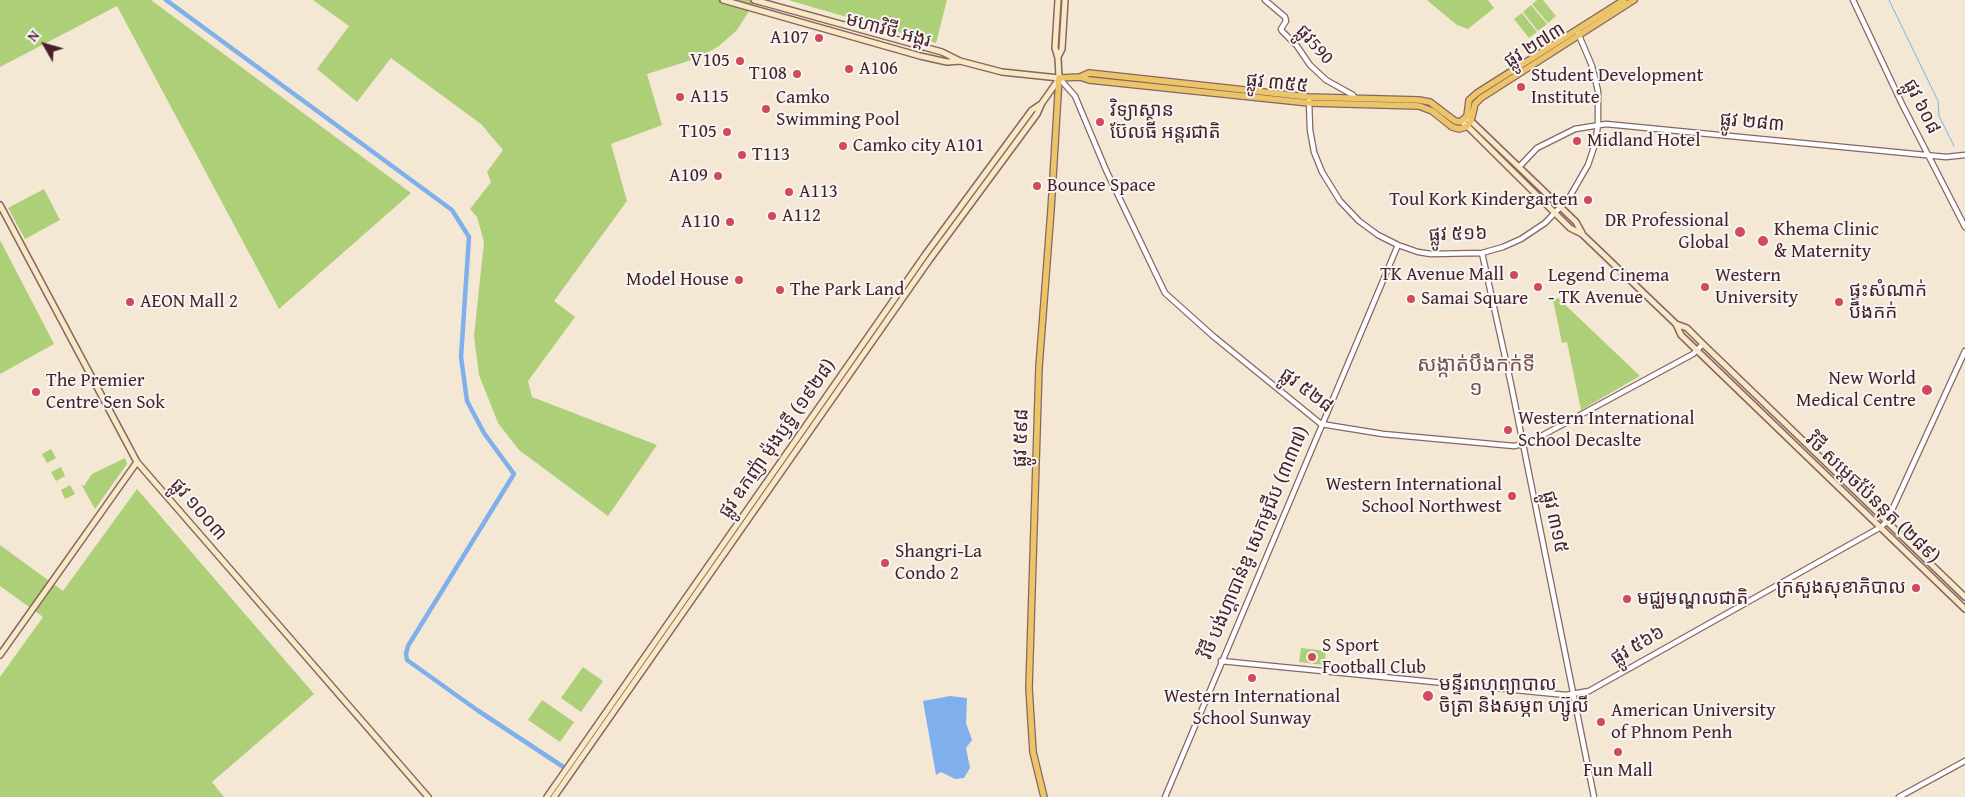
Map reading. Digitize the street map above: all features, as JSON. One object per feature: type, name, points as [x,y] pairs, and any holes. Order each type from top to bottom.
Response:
[{"type":"main road","name":"មហាវិថី អង្គរ","points":[[723,0],[920,56],[947,62],[960,61]]},
{"type":"main road","name":"មហាវិថី អង្គរ","points":[[754,0],[942,52],[960,61],[1002,72],[1059,78]]},
{"type":"main road","points":[[1058,0],[1055,48],[1058,58],[1059,78]]},
{"type":"main road","points":[[1058,58],[1062,49],[1065,0]]},
{"type":"main road","name":"ផ្លូវ ២៧៣","points":[[1466,122],[1476,101],[1624,0]]},
{"type":"main road","name":"ផ្លូវ ២៧៣","points":[[1578,33],[1634,0]]},
{"type":"main road","name":"ផ្លូវ ៣៥៥","points":[[1059,78],[1080,76],[1089,80],[1309,100],[1422,106],[1452,127],[1459,129],[1466,122]]},
{"type":"main road","name":"ផ្លូវ ឧកញ៉ា ម៉ុងឫទ្ធី (១៩២៨)","points":[[547,797],[564,777],[939,242],[1037,114],[1059,78]]},
{"type":"main road","name":"ផ្លូវ ៥៩៨","points":[[1044,797],[1033,752],[1029,688],[1039,367],[1052,203],[1059,78]]},
{"type":"main road","name":"វិថី សម្តេចប៉ែននុត (២៨៩)","points":[[1466,122],[1519,167],[1576,222],[1582,234]]},
{"type":"main road","name":"វិថី សម្តេចប៉ែននុត (២៨៩)","points":[[1466,122],[1570,228],[1582,234],[1676,324],[1681,335],[1965,609]]},
{"type":"main road","name":"ផ្លូវ ១០០៣","points":[[0,205],[137,462],[428,797]]},
{"type":"main road","name":"វិថី សម្តេចប៉ែននុត (២៨៩)","points":[[1676,324],[1687,328],[1965,597]]},
{"type":"main road","points":[[0,655],[137,462]]},
{"type":"main road","points":[[1839,487],[1845,480]]},
{"type":"main road","points":[[1931,576],[1937,570]]},
{"type":"main road","name":"ផ្លូវ ឧកញ៉ា ម៉ុងឫទ្ធី (១៩២៨)","points":[[554,797],[564,777]]},
{"type":"street","name":"ផ្លូវ590","points":[[1265,0],[1285,17],[1286,21],[1281,29],[1282,31],[1297,46],[1310,65],[1326,80],[1355,101]]},
{"type":"street","name":"ផ្លូវ ៦០៨","points":[[1853,0],[1928,156],[1965,227]]},
{"type":"street","name":"ផ្លូវ ៥១៦","points":[[1309,100],[1310,130],[1314,152],[1322,172],[1332,190],[1359,222],[1378,235],[1398,245],[1431,254],[1482,253],[1521,239],[1556,214],[1576,188],[1588,165],[1595,144],[1599,107],[1592,66],[1578,33]]},
{"type":"street","name":"ផ្លូវ ៥២៨","points":[[1059,78],[1075,96],[1106,170],[1165,293],[1212,336],[1321,424],[1383,434],[1514,446],[1532,441],[1693,354],[1703,344]]},
{"type":"street","name":"ផ្លូវ ២៨៣","points":[[1519,167],[1537,148],[1575,129],[1598,125],[1928,156],[1946,157],[1965,154]]},
{"type":"street","name":"វិថី បង់ហ្គាបាន់ឌូ សេកមូជីប (៣៣៧)","points":[[1165,797],[1398,245]]},
{"type":"street","name":"ផ្លូវ ៣១៥","points":[[1482,253],[1594,797]]},
{"type":"street","name":"ផ្លូវ ៥៦៦","points":[[1222,662],[1513,690],[1574,694],[1589,691],[1881,527],[1887,521],[1965,351]]},
{"type":"street","points":[[1899,797],[1965,761]]},
{"type":"green space","points":[[0,0],[151,0],[411,193],[279,309],[117,6],[0,67]]},
{"type":"green space","points":[[313,0],[756,0],[737,30],[719,46],[698,58],[647,74],[662,125],[611,144],[627,201],[554,301],[575,317],[528,381],[532,397],[657,445],[608,516],[519,450],[498,423],[479,375],[474,336],[484,242],[477,217],[470,209],[491,182],[487,172],[503,150],[481,124],[391,58],[357,102],[317,69],[349,26]]},
{"type":"green space","points":[[788,0],[947,0],[936,43]]},
{"type":"green space","points":[[1427,0],[1488,0],[1494,8],[1468,29],[1457,25]]},
{"type":"green space","points":[[1537,0],[1543,0],[1556,16],[1548,23],[1532,4]]},
{"type":"green space","points":[[1531,5],[1547,24],[1538,31],[1523,12]]},
{"type":"green space","points":[[1522,13],[1537,32],[1529,38],[1514,19]]},
{"type":"green space","points":[[44,189],[60,220],[25,239],[8,208]]},
{"type":"green space","points":[[0,240],[54,344],[0,374]]},
{"type":"green space","points":[[1558,298],[1640,376],[1581,410],[1567,342],[1562,343],[1553,300]]},
{"type":"green space","points":[[51,449],[56,458],[47,463],[42,454]]},
{"type":"green space","points":[[125,458],[127,464],[95,509],[81,484],[84,486],[92,474]]},
{"type":"green space","points":[[61,467],[65,476],[56,481],[51,472]]},
{"type":"green space","points":[[70,485],[75,494],[65,499],[61,490]]},
{"type":"green space","points":[[137,489],[314,694],[212,782],[224,797],[0,797],[0,677],[43,617],[0,586],[0,545],[63,591]]},
{"type":"green space","name":"S Sport Football Club","points":[[1301,648],[1326,651],[1324,665],[1299,662]]},
{"type":"green space","points":[[583,667],[603,681],[581,712],[561,698]]},
{"type":"green space","points":[[542,700],[574,722],[560,742],[528,720]]},
{"type":"water","points":[[950,696],[967,698],[966,723],[972,740],[966,748],[970,768],[964,778],[955,779],[941,772],[936,775],[923,701]]},
{"type":"waterway","points":[[166,0],[452,210],[469,237],[461,357],[467,401],[484,433],[514,474],[408,646],[407,660],[477,710],[565,768]]},
{"type":"waterway","points":[[1889,0],[1938,101],[1939,116],[1954,146]]},
{"type":"place","name":"A107","points":[[819,38]]},
{"type":"place","name":"V105","points":[[740,61]]},
{"type":"place","name":"A106","points":[[849,69]]},
{"type":"place","name":"T108","points":[[797,74]]},
{"type":"place","name":"Student Development Institute","points":[[1521,87]]},
{"type":"place","name":"A115","points":[[680,97]]},
{"type":"place","name":"Camko Swimming Pool","points":[[766,109]]},
{"type":"place","name":"វិទ្យាស្ថាន ប៊ែលធី អន្ដរជាតិ","points":[[1100,122]]},
{"type":"place","name":"T105","points":[[727,132]]},
{"type":"place","name":"Midland Hotel","points":[[1577,141]]},
{"type":"place","name":"Camko city A101","points":[[843,146]]},
{"type":"place","name":"T113","points":[[742,155]]},
{"type":"place","name":"A109","points":[[718,176]]},
{"type":"place","name":"Bounce Space","points":[[1037,186]]},
{"type":"place","name":"A113","points":[[789,192]]},
{"type":"place","name":"Toul Kork Kindergarten","points":[[1588,200]]},
{"type":"place","name":"A112","points":[[772,216]]},
{"type":"place","name":"A110","points":[[730,222]]},
{"type":"place","name":"DR Professional Global","points":[[1740,232]]},
{"type":"place","name":"Khema Clinic & Maternity","points":[[1763,241]]},
{"type":"place","name":"TK Avenue Mall","points":[[1514,275]]},
{"type":"place","name":"Model House","points":[[739,280]]},
{"type":"place","name":"Legend Cinema - TK Avenue","points":[[1538,287]]},
{"type":"place","name":"Western University","points":[[1705,287]]},
{"type":"place","name":"The Park Land","points":[[780,290]]},
{"type":"place","name":"Samai Square","points":[[1411,299]]},
{"type":"place","name":"AEON Mall 2","points":[[130,302]]},
{"type":"place","name":"ផ្ទះសំណាក់ បឹងកក់","points":[[1839,302]]},
{"type":"place","name":"New World Medical Centre","points":[[1927,390]]},
{"type":"place","name":"The Premier Centre Sen Sok","points":[[36,392]]},
{"type":"place","name":"Western International School Decaslte","points":[[1508,430]]},
{"type":"place","name":"Western International School Northwest","points":[[1512,496]]},
{"type":"place","name":"Shangri-La Condo 2","points":[[885,563]]},
{"type":"place","name":"ក្រសួងសុខាភិបាល","points":[[1916,588]]},
{"type":"place","name":"មជ្ឈមណ្ឌលជាតិ","points":[[1627,599]]},
{"type":"place","name":"S Sport Football Club","points":[[1312,657]]},
{"type":"place","name":"Western International School Sunway","points":[[1252,678]]},
{"type":"place","name":"មន្ទីរពហុព្យាបាល ចិត្រា និងសម្ភព ហ្ស៊ូលី","points":[[1428,696]]},
{"type":"place","name":"American University of Phnom Penh","points":[[1601,722]]},
{"type":"place","name":"Fun Mall","points":[[1618,752]]},
{"type":"district","name":"សង្កាត់បឹងកក់ទី ១","points":[[1476,378]]}]
